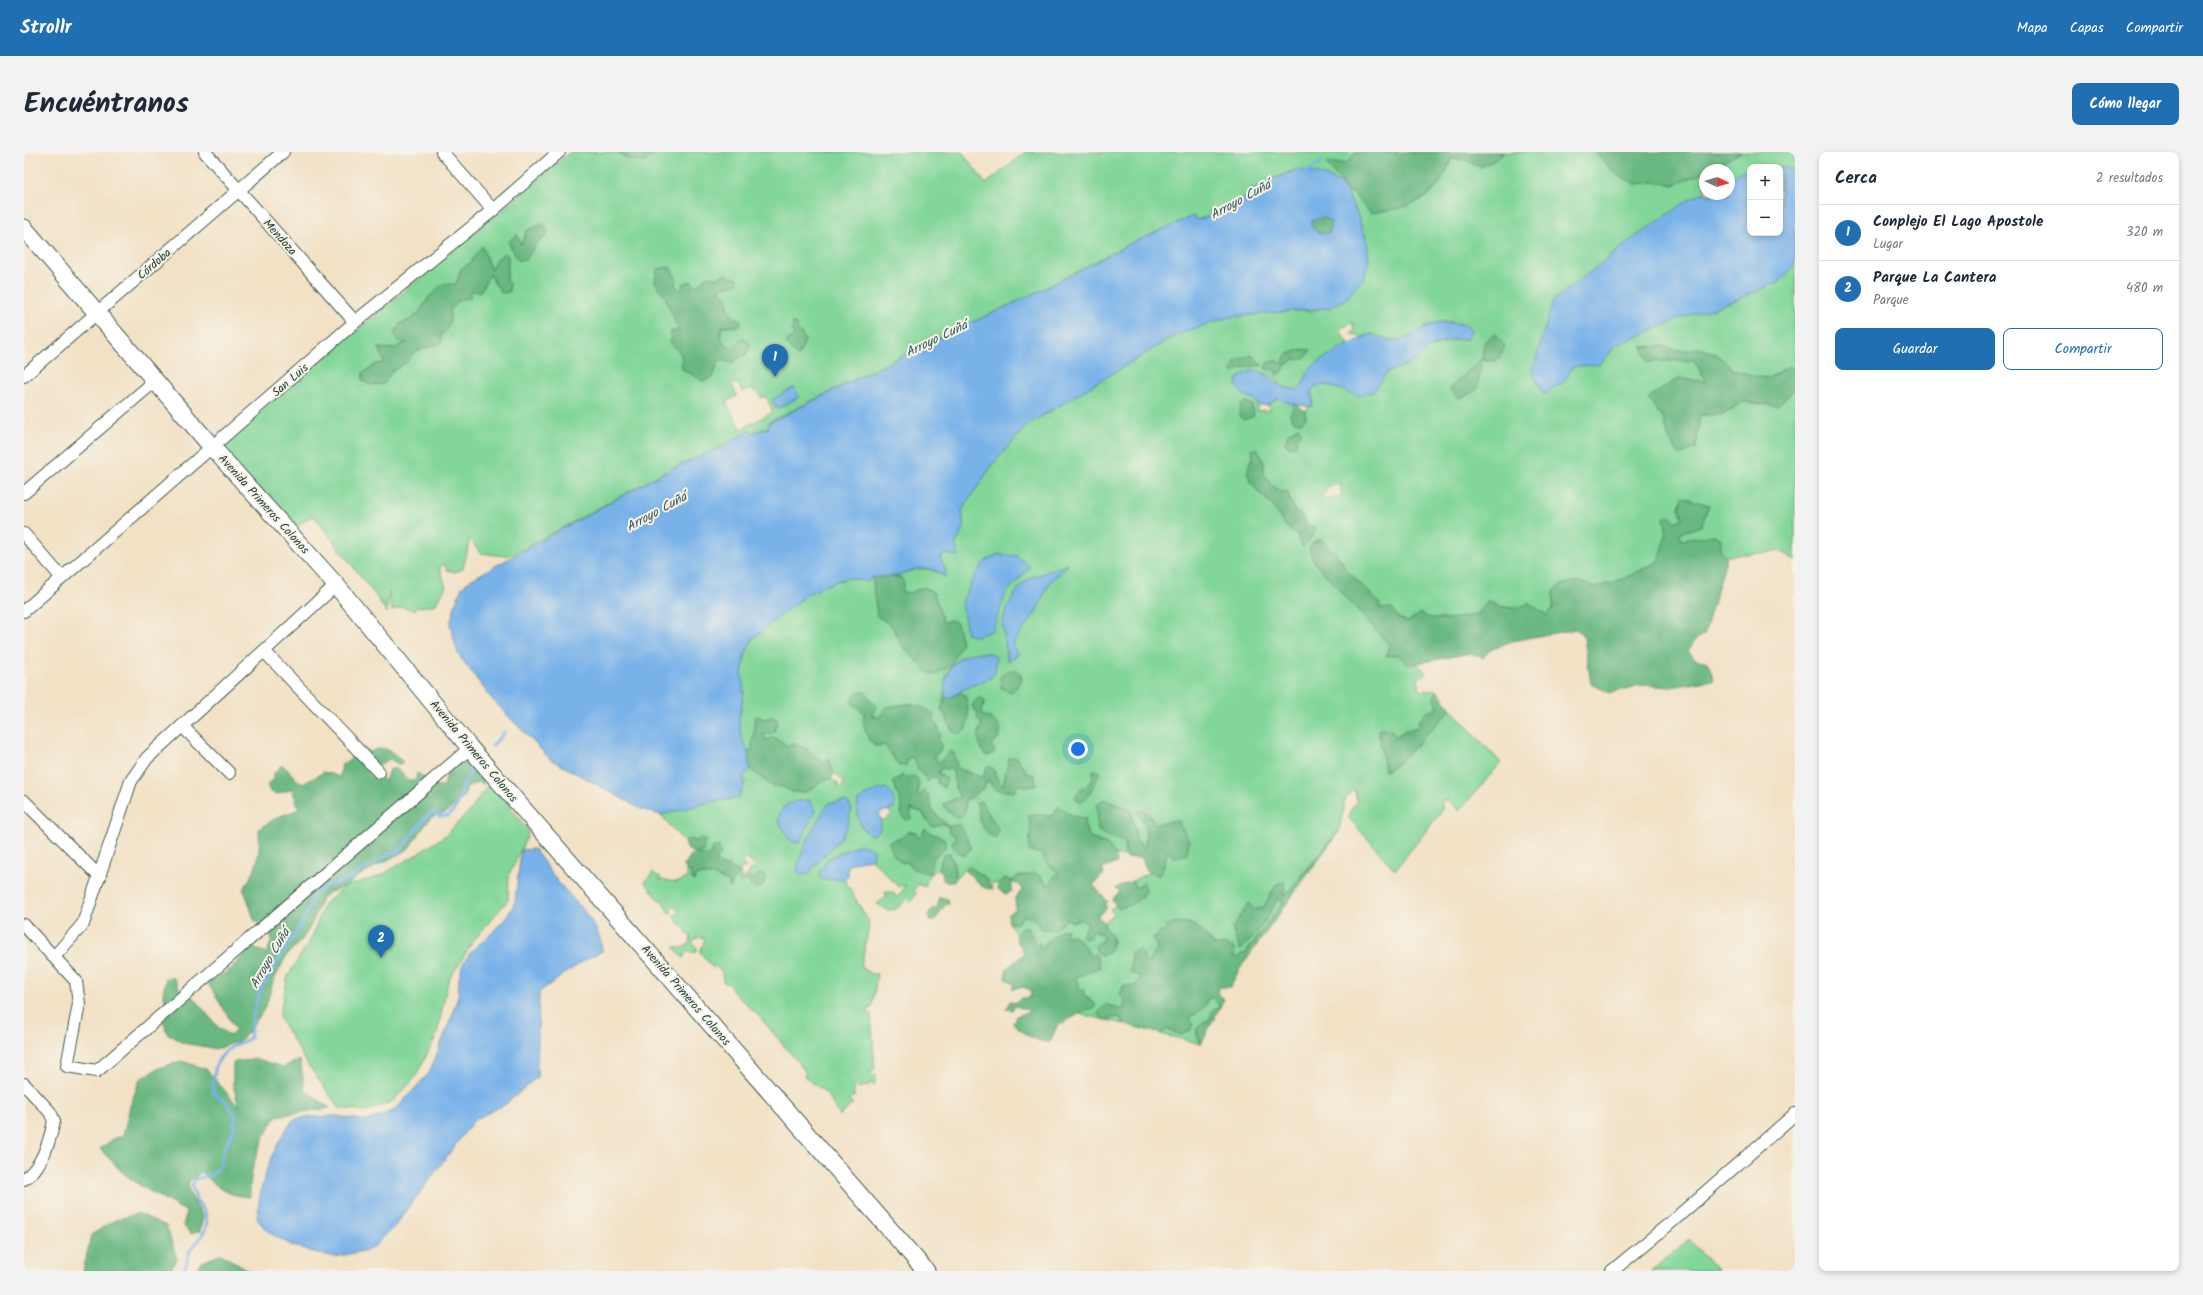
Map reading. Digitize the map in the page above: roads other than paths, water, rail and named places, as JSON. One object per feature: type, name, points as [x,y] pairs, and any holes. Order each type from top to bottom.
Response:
[{"type":"street","name":"Mendoza","points":[[205,152],[355,322]]},
{"type":"street","name":"Córdoba","points":[[24,376],[283,152]]},
{"type":"street","points":[[442,152],[493,210]]},
{"type":"street","name":"San Luis","points":[[24,611],[355,322],[493,210],[559,152]]},
{"type":"street","name":"Avenida Primeros Colonos","points":[[24,228],[212,447],[336,585],[470,748],[926,1271]]},
{"type":"street","points":[[24,493],[155,381]]},
{"type":"street","points":[[24,534],[62,578]]},
{"type":"street","points":[[54,957],[83,924],[131,781],[147,758],[336,585]]},
{"type":"street","points":[[264,651],[379,772]]},
{"type":"street","points":[[182,726],[229,773]]},
{"type":"street","points":[[24,924],[76,981],[79,1004],[67,1066],[97,1071],[470,748]]},
{"type":"street","points":[[24,801],[100,877]]},
{"type":"street","points":[[24,1084],[50,1112],[54,1121],[51,1135],[40,1160],[24,1179]]},
{"type":"street","points":[[1612,1271],[1668,1225],[1795,1114]]},
{"type":"water","points":[[1783,168],[1795,170],[1795,265],[1780,281],[1714,308],[1683,317],[1617,345],[1600,364],[1572,367],[1565,381],[1544,395],[1532,372],[1553,301],[1631,240],[1687,201],[1699,195],[1699,200],[1735,200],[1735,176],[1747,169],[1747,236],[1783,236]]},
{"type":"water","points":[[1297,169],[1329,177],[1343,185],[1356,211],[1367,241],[1369,262],[1363,279],[1346,299],[1329,308],[1229,317],[1176,335],[1027,425],[992,465],[962,510],[964,528],[955,545],[959,556],[945,554],[940,557],[946,571],[945,577],[932,570],[920,569],[894,576],[872,577],[868,582],[851,578],[836,581],[809,593],[753,638],[745,655],[742,674],[744,693],[739,719],[741,737],[748,752],[750,769],[743,777],[745,783],[738,798],[710,802],[661,815],[641,809],[550,759],[491,698],[458,654],[450,624],[462,587],[472,579],[663,473],[723,446],[750,430],[752,433],[768,428],[769,423],[924,345],[1048,287],[1125,246],[1193,216],[1196,220],[1211,216],[1210,210],[1225,212],[1231,210],[1239,205],[1251,192],[1263,183]],"holes":[[[1323,217],[1331,222],[1329,233],[1318,233],[1312,227],[1311,221]]]},
{"type":"water","points":[[1441,322],[1464,324],[1471,330],[1468,339],[1450,340],[1430,347],[1415,361],[1386,373],[1373,392],[1359,396],[1327,385],[1315,386],[1311,391],[1313,402],[1311,407],[1289,403],[1278,398],[1268,405],[1258,405],[1254,399],[1245,396],[1237,387],[1237,380],[1246,373],[1258,371],[1264,373],[1285,388],[1298,390],[1310,369],[1314,365],[1359,340],[1372,334],[1383,339],[1401,340],[1431,325]]},
{"type":"water","points":[[794,387],[799,397],[777,409],[772,400]]},
{"type":"water","points":[[998,554],[1017,556],[1030,567],[1006,593],[992,631],[976,636],[967,634],[962,602],[975,575],[985,561]]},
{"type":"water","points":[[1069,564],[1050,582],[1035,614],[1014,642],[1013,647],[1018,652],[1017,656],[1008,661],[1002,622],[1008,606],[1018,589],[1030,578]]},
{"type":"water","points":[[973,653],[991,653],[996,657],[995,673],[990,678],[964,689],[950,698],[945,697],[945,682],[950,669],[959,659]]},
{"type":"water","points":[[886,788],[893,796],[894,808],[879,813],[881,828],[874,835],[865,831],[860,822],[858,816],[858,800],[874,791]]},
{"type":"water","points":[[810,800],[815,810],[799,843],[790,841],[778,820],[780,813],[786,805],[790,803]]},
{"type":"water","points":[[846,801],[851,806],[846,830],[836,844],[823,856],[809,874],[801,875],[797,871],[799,863],[805,845],[819,818],[829,803]]},
{"type":"water","points":[[857,845],[867,846],[874,851],[872,859],[858,861],[848,866],[848,877],[844,879],[821,879],[819,873],[828,859]]},
{"type":"water","points":[[534,849],[558,882],[592,923],[601,941],[602,951],[577,965],[539,992],[537,1077],[506,1104],[474,1120],[395,1226],[372,1249],[335,1257],[293,1246],[268,1232],[257,1219],[261,1192],[268,1166],[285,1131],[293,1120],[307,1117],[337,1116],[367,1121],[395,1110],[429,1073],[451,1019],[458,996],[459,978],[463,963],[474,948],[485,940],[506,918],[515,902],[521,850]]},
{"type":"waterway","name":"Arroyo Cuñá","points":[[1305,173],[1322,162]]},
{"type":"waterway","name":"Arroyo Cuñá","points":[[492,746],[505,732]]},
{"type":"waterway","name":"Arroyo Cuñá","points":[[184,1271],[190,1250],[202,1236],[207,1225],[205,1212],[197,1201],[192,1186],[195,1179],[211,1175],[220,1166],[223,1151],[233,1131],[236,1117],[225,1101],[213,1093],[215,1069],[219,1059],[230,1048],[250,1038],[254,1010],[260,991],[304,919],[315,894],[323,888],[352,877],[389,854],[399,852],[426,817],[433,812],[439,816],[448,816],[458,803],[464,784],[473,766]]},
{"type":"place","name":"Conplejo El Lago Apostole","points":[[775,377]]},
{"type":"place","name":"Parque La Cantera","points":[[381,958]]}]
